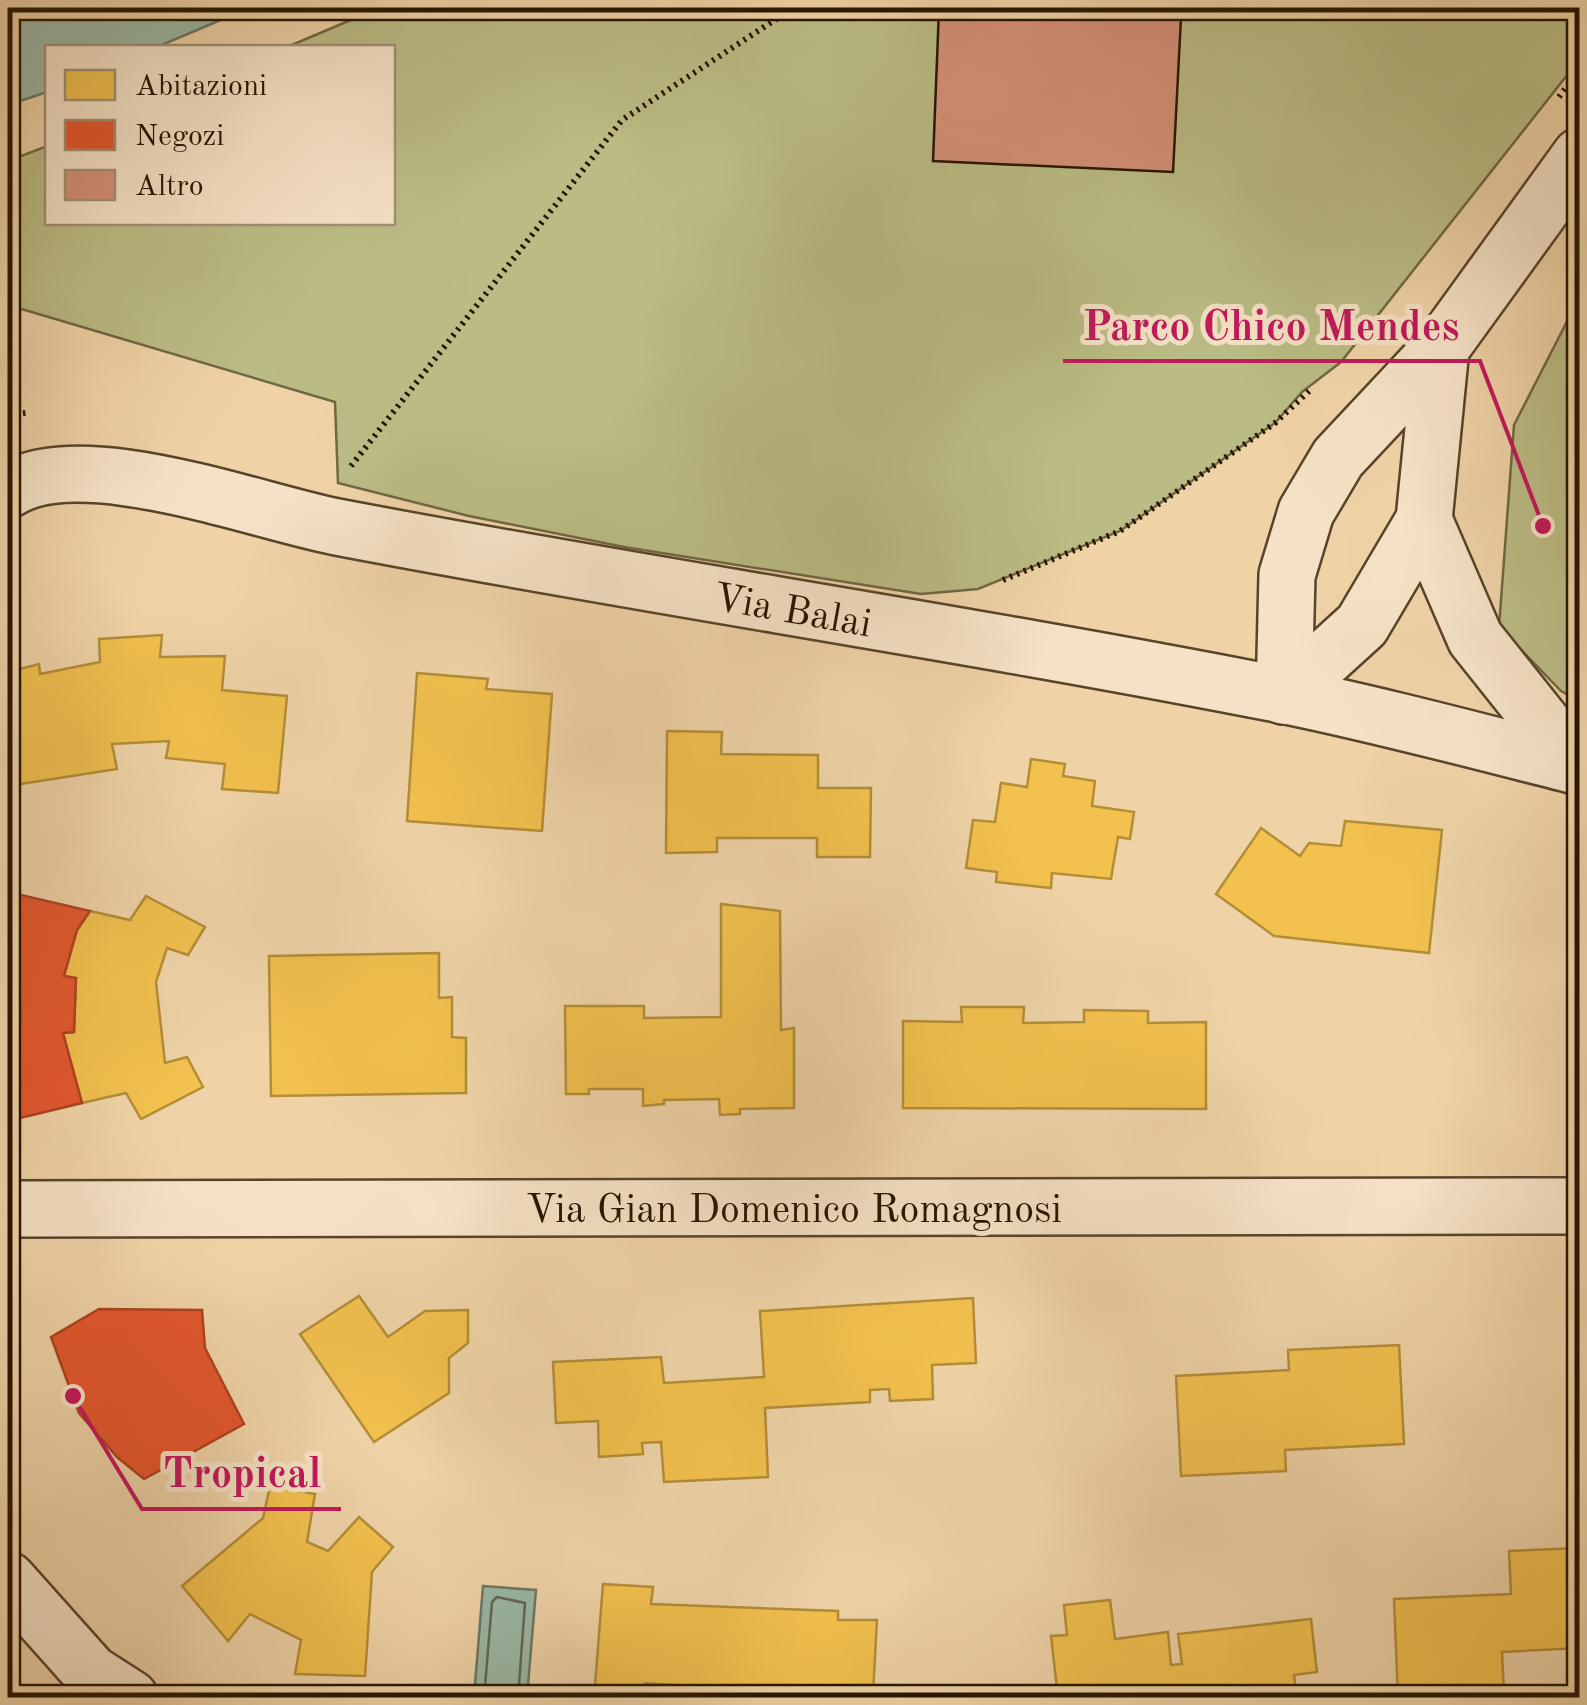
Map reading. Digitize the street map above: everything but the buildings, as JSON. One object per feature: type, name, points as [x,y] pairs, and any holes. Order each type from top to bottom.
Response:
[{"type":"street","points":[[1284,696],[1287,574],[1306,512],[1338,458],[1441,348],[1580,156]]},
{"type":"street","points":[[1284,696],[1362,626],[1424,520],[1441,348]]},
{"type":"street","name":"Via Balai","points":[[8,490],[18,483],[61,474],[122,476],[333,526],[1284,696],[1578,766]]},
{"type":"street","points":[[1424,520],[1475,638],[1578,766]]},
{"type":"street","name":"Via Gian Domenico Romagnosi","points":[[8,1210],[1580,1206]]},
{"type":"street","points":[[8,1580],[91,1673],[130,1698]]},
{"type":"path","points":[[350,468],[622,120],[792,8]]},
{"type":"path","points":[[1550,111],[1580,68]]},
{"type":"path","points":[[995,582],[1120,531],[1275,423],[1314,386]]},
{"type":"green space","points":[[379,8],[1579,8],[1579,60],[1341,362],[1302,392],[1275,423],[1120,531],[978,589],[921,594],[624,547],[469,516],[338,483],[335,402],[8,305],[8,161],[45,147],[45,225],[395,225],[395,45],[292,45]]},
{"type":"green space","points":[[1579,298],[1579,701],[1561,691],[1499,627],[1514,425]]},
{"type":"water","points":[[8,8],[249,8],[162,45],[45,45],[45,93],[8,105]]},
{"type":"water","points":[[483,1586],[536,1590],[527,1697],[474,1697]]},
{"type":"place","name":"Parco Chico Mendes","points":[[1543,526]]},
{"type":"place","name":"Tropical","points":[[73,1396]]}]
